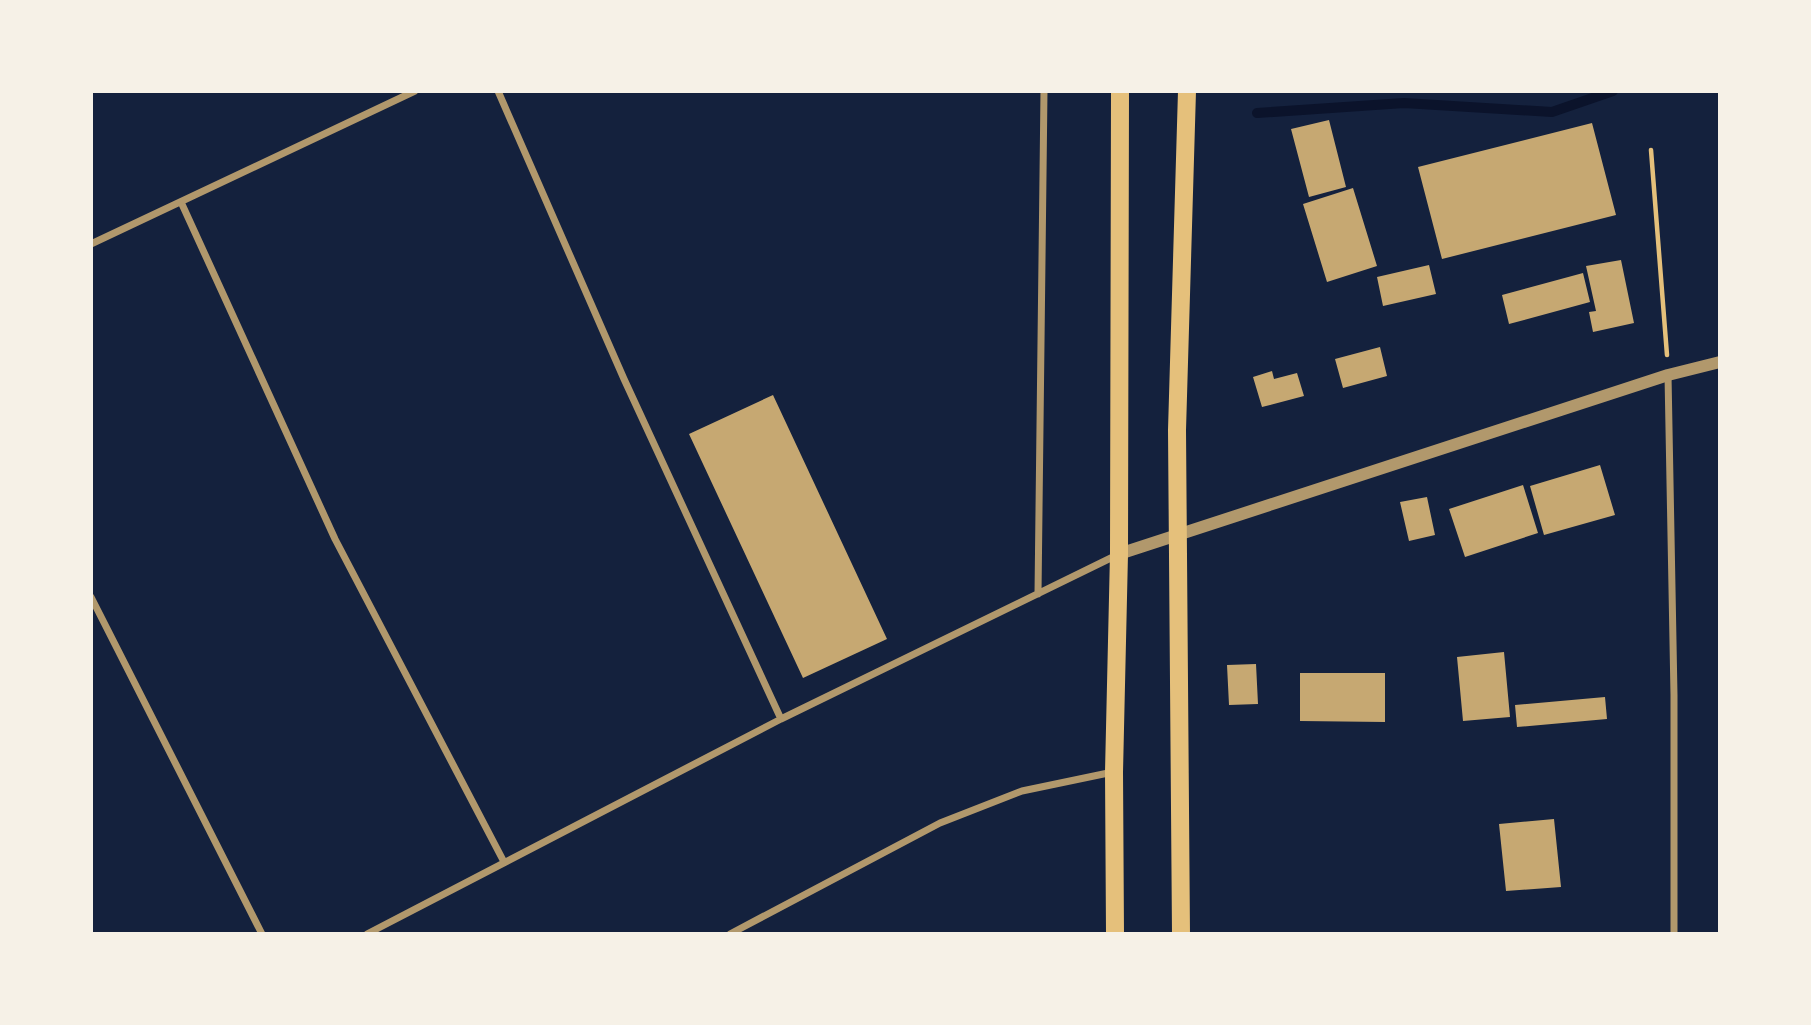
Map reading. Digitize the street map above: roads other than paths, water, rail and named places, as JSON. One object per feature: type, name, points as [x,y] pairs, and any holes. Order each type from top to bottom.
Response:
[{"type":"main road","points":[[1115,934],[1120,91]]},
{"type":"main road","points":[[1181,934],[1177,430],[1187,91]]},
{"type":"street","points":[[91,244],[415,91]]},
{"type":"street","points":[[498,91],[624,379],[781,719]]},
{"type":"street","points":[[1038,594],[1044,91]]},
{"type":"street","points":[[181,202],[335,540],[504,862]]},
{"type":"street","points":[[367,934],[781,719],[1119,554],[1668,375],[1720,362]]},
{"type":"street","points":[[1668,375],[1674,695],[1674,934]]},
{"type":"street","points":[[91,597],[262,934]]},
{"type":"street","points":[[730,934],[940,823],[1022,791],[1114,772]]},
{"type":"waterway","points":[[1257,113],[1404,103],[1552,112],[1613,91]]}]
